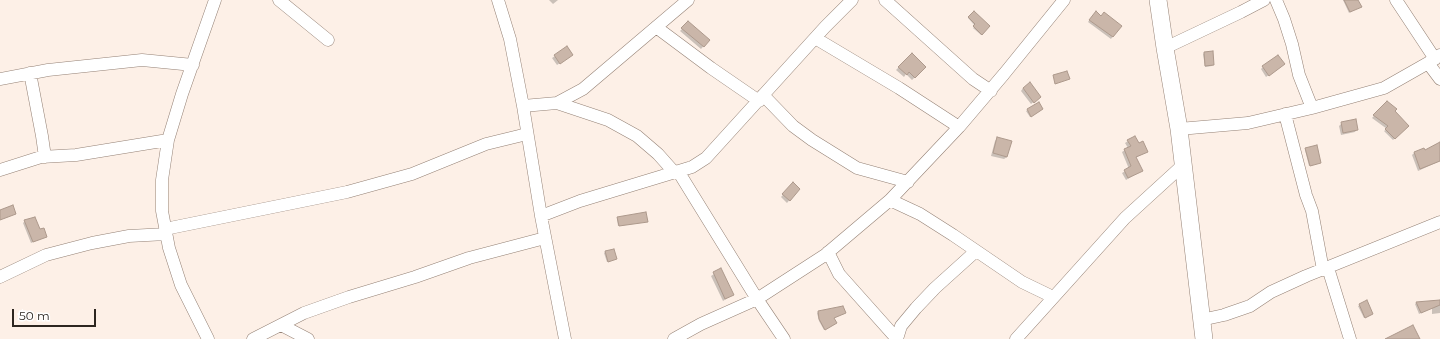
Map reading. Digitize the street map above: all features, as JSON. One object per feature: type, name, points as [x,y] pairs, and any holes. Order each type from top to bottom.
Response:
[{"type":"street","points":[[208,339],[181,285],[169,248],[162,211],[162,180],[168,140],[215,0]]},
{"type":"street","points":[[279,0],[328,40]]},
{"type":"street","points":[[498,0],[510,39],[545,238],[565,339]]},
{"type":"street","points":[[557,104],[583,89],[688,0]]},
{"type":"street","points":[[541,216],[580,201],[692,167],[706,158],[815,38],[852,0]]},
{"type":"street","points":[[885,0],[973,79],[990,91]]},
{"type":"street","points":[[674,339],[702,324],[757,300],[828,252],[890,200],[959,127],[1064,0]]},
{"type":"street","points":[[1158,0],[1179,129],[1204,339]]},
{"type":"street","points":[[1165,48],[1264,0]]},
{"type":"street","points":[[1276,0],[1292,44],[1300,75],[1312,108]]},
{"type":"street","points":[[1396,0],[1434,59],[1440,80]]},
{"type":"street","points":[[656,27],[761,98],[793,126],[812,140],[857,168],[908,182]]},
{"type":"street","points":[[815,38],[899,88],[959,127]]},
{"type":"street","points":[[1179,129],[1248,123],[1312,108],[1384,88],[1434,59]]},
{"type":"street","points":[[0,79],[30,73],[142,60],[193,65]]},
{"type":"street","points":[[30,73],[45,157]]},
{"type":"street","points":[[523,106],[557,104],[608,120],[637,136],[658,154],[676,172],[757,300],[784,339]]},
{"type":"street","points":[[1285,114],[1306,195],[1312,211],[1325,269],[1350,339]]},
{"type":"street","points":[[0,277],[46,255],[92,243],[129,236],[166,232],[347,192],[412,174],[486,144],[527,134]]},
{"type":"street","points":[[0,170],[45,157],[76,155],[168,140]]},
{"type":"street","points":[[1016,339],[1125,218],[1183,165]]},
{"type":"street","points":[[890,200],[920,214],[1022,282],[1054,297]]},
{"type":"street","points":[[1201,320],[1224,315],[1250,306],[1271,292],[1440,222]]},
{"type":"street","points":[[253,339],[304,313],[349,297],[415,277],[469,258],[545,238]]},
{"type":"street","points":[[897,339],[901,326],[916,308],[935,288],[976,251]]},
{"type":"street","points":[[828,252],[840,274],[897,339]]},
{"type":"street","points":[[281,325],[308,339]]},
{"type":"building","points":[[1344,0],[1358,0],[1362,7],[1350,12]]},
{"type":"building","points":[[974,11],[990,26],[982,35],[973,26],[975,24],[968,17]]},
{"type":"building","points":[[1096,11],[1101,16],[1104,12],[1122,26],[1113,37],[1089,20]]},
{"type":"building","points":[[688,21],[710,40],[704,47],[681,28]]},
{"type":"building","points":[[567,46],[573,55],[560,64],[554,55]]},
{"type":"building","points":[[1213,51],[1214,65],[1205,66],[1204,52]]},
{"type":"building","points":[[912,53],[926,67],[915,78],[909,72],[907,75],[898,67]]},
{"type":"building","points":[[1278,55],[1285,64],[1269,76],[1262,66]]},
{"type":"building","points":[[1067,71],[1070,79],[1055,84],[1053,75]]},
{"type":"building","points":[[1030,82],[1041,97],[1034,103],[1023,88]]},
{"type":"building","points":[[1387,101],[1397,109],[1395,111],[1409,126],[1395,139],[1385,129],[1388,126],[1373,115]]},
{"type":"building","points":[[1039,102],[1043,109],[1031,117],[1027,109]]},
{"type":"building","points":[[1356,119],[1358,130],[1343,133],[1341,122]]},
{"type":"building","points":[[1135,136],[1139,143],[1143,141],[1148,152],[1136,157],[1143,171],[1128,178],[1124,170],[1131,166],[1124,149],[1131,146],[1127,140]]},
{"type":"building","points":[[997,137],[1012,141],[1007,157],[993,153]]},
{"type":"building","points":[[1440,142],[1440,161],[1420,169],[1414,152],[1424,148],[1425,150]]},
{"type":"building","points":[[1317,145],[1321,163],[1310,166],[1305,148]]},
{"type":"building","points":[[793,182],[800,189],[790,201],[782,194]]},
{"type":"building","points":[[13,205],[16,214],[0,220],[0,210]]},
{"type":"building","points":[[646,212],[648,222],[619,226],[617,217]]},
{"type":"building","points":[[35,217],[40,229],[44,228],[47,237],[33,242],[24,220]]},
{"type":"building","points":[[614,249],[617,259],[608,262],[605,251]]},
{"type":"building","points":[[721,268],[734,295],[725,299],[713,272]]},
{"type":"building","points":[[1367,300],[1373,314],[1365,318],[1359,304]]},
{"type":"building","points":[[1440,300],[1440,305],[1421,313],[1416,302]]},
{"type":"building","points":[[843,306],[846,313],[834,318],[837,323],[825,330],[819,319],[818,311]]},
{"type":"building","points":[[1413,325],[1420,339],[1385,339]]}]
